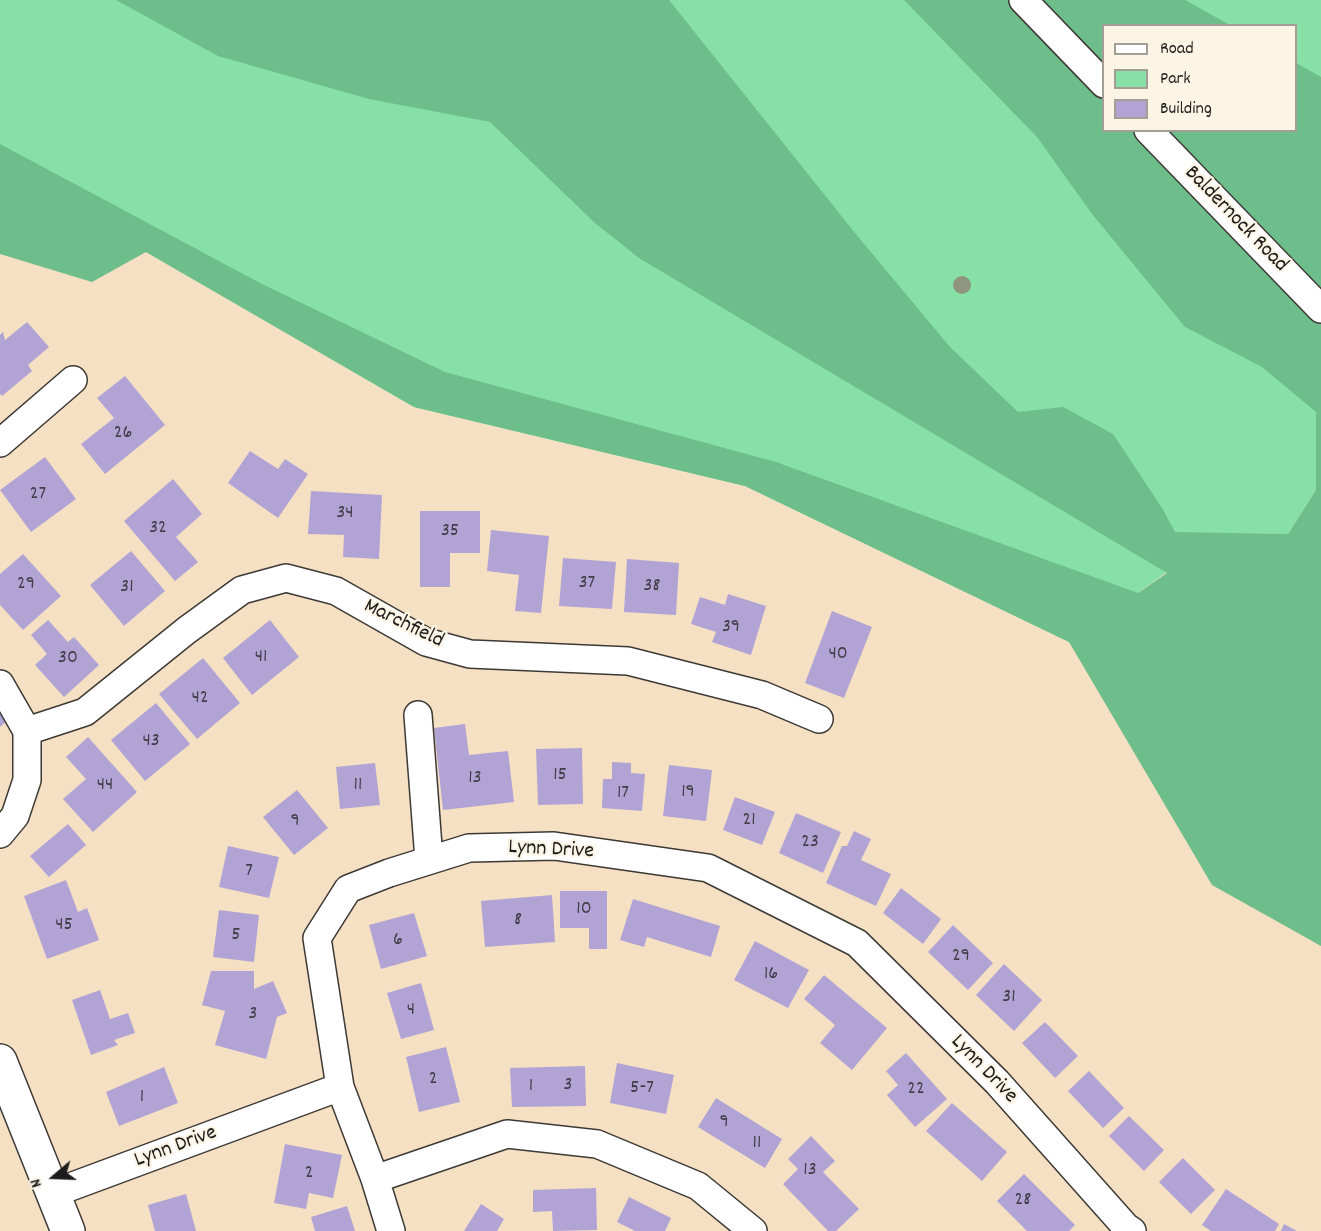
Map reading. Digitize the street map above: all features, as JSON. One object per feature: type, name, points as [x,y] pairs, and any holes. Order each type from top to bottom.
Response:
[{"type":"main road","points":[[0,1061],[68,1231]]},
{"type":"street","points":[[1023,0],[1102,82]]},
{"type":"street","name":"Baldernock Road","points":[[1150,132],[1321,309]]},
{"type":"street","points":[[0,442],[74,380]]},
{"type":"street","name":"Marchfield","points":[[27,730],[85,712],[187,630],[242,590],[286,578],[336,591],[426,642],[470,654],[628,661],[762,695],[819,719]]},
{"type":"street","points":[[0,684],[27,730],[27,780],[15,816],[0,834]]},
{"type":"street","points":[[418,715],[429,860]]},
{"type":"street","name":"Lynn Drive","points":[[54,1193],[340,1087],[317,938],[348,889],[389,873],[469,848],[554,846],[708,868],[856,943],[996,1082],[1132,1231]]},
{"type":"street","points":[[340,1087],[375,1179],[391,1231]]},
{"type":"street","points":[[375,1179],[507,1134],[597,1144],[698,1186],[753,1231]]},
{"type":"green space","points":[[0,0],[1321,0],[1321,486],[1316,490],[1288,534],[1174,533],[1167,572],[1069,642],[745,486],[414,407],[146,252],[0,181]]},
{"type":"green space","points":[[116,0],[669,0],[855,233],[950,347],[1018,412],[1063,407],[1113,434],[1162,508],[1175,532],[1288,534],[1316,490],[1316,412],[1262,367],[1185,327],[1092,214],[1037,137],[904,0],[1185,0],[1228,24],[1102,24],[1102,132],[1297,132],[1297,64],[1321,77],[1321,946],[1212,885],[1069,642],[745,486],[414,407],[146,252],[92,282],[0,254],[0,144],[262,284],[445,372],[776,462],[1138,593],[1167,573],[639,258],[595,223],[490,122],[369,99],[218,56]]},
{"type":"building","points":[[27,322],[49,347],[28,365],[32,371],[2,396],[0,394],[0,335],[3,332],[5,340]]},
{"type":"building","points":[[125,376],[165,425],[105,474],[81,444],[114,418],[97,398]]},
{"type":"building","points":[[250,451],[278,469],[285,459],[308,474],[278,518],[228,483]]},
{"type":"building","points":[[45,457],[76,499],[31,532],[0,490]]},
{"type":"building","points":[[173,479],[202,514],[176,537],[198,562],[175,581],[124,521]]},
{"type":"building","points":[[311,491],[382,495],[379,559],[343,557],[344,535],[308,534]]},
{"type":"building","points":[[420,511],[480,511],[480,553],[450,553],[450,587],[420,587]]},
{"type":"building","points":[[491,530],[549,536],[541,613],[515,611],[519,575],[487,571]]},
{"type":"building","points":[[131,551],[165,591],[124,626],[90,585]]},
{"type":"building","points":[[23,554],[61,596],[23,630],[0,605],[0,574]]},
{"type":"building","points":[[563,558],[616,562],[612,609],[559,606]]},
{"type":"building","points":[[627,559],[679,563],[676,615],[624,612]]},
{"type":"building","points":[[728,594],[766,606],[751,655],[712,642],[716,632],[691,624],[700,597],[725,605]]},
{"type":"building","points":[[832,611],[872,627],[844,698],[805,683]]},
{"type":"building","points":[[48,620],[68,642],[74,637],[99,665],[64,697],[35,665],[47,654],[31,635]]},
{"type":"building","points":[[270,620],[299,657],[252,695],[223,658]]},
{"type":"building","points":[[203,658],[240,703],[197,739],[159,694]]},
{"type":"building","points":[[156,703],[190,744],[145,781],[111,740]]},
{"type":"building","points":[[0,709],[8,720],[0,727]]},
{"type":"building","points":[[465,724],[469,755],[508,751],[514,802],[443,810],[434,728]]},
{"type":"building","points":[[88,737],[137,792],[93,832],[63,799],[86,779],[66,757]]},
{"type":"building","points":[[582,748],[583,804],[538,805],[536,749]]},
{"type":"building","points":[[612,762],[631,763],[631,773],[645,774],[642,811],[602,808],[603,779],[612,779]]},
{"type":"building","points":[[375,763],[380,805],[340,809],[336,767]]},
{"type":"building","points":[[669,765],[712,770],[706,821],[663,816]]},
{"type":"building","points":[[297,790],[328,828],[294,855],[263,817]]},
{"type":"building","points":[[735,797],[775,812],[762,845],[723,830]]},
{"type":"building","points":[[796,813],[841,832],[823,873],[779,853]]},
{"type":"building","points":[[68,824],[86,845],[49,877],[30,856]]},
{"type":"building","points":[[854,831],[871,839],[861,860],[891,874],[876,906],[826,883],[842,846],[847,846]]},
{"type":"building","points":[[228,846],[279,857],[269,898],[219,887]]},
{"type":"building","points":[[66,880],[78,912],[87,908],[99,940],[47,959],[24,896]]},
{"type":"building","points":[[901,888],[941,919],[923,944],[883,913]]},
{"type":"building","points":[[560,891],[607,891],[607,949],[589,949],[589,928],[560,928]]},
{"type":"building","points":[[552,895],[555,942],[485,947],[481,901]]},
{"type":"building","points":[[633,899],[720,926],[711,957],[647,937],[644,947],[620,940]]},
{"type":"building","points":[[219,910],[259,915],[254,962],[213,957]]},
{"type":"building","points":[[414,913],[427,956],[381,969],[369,925]]},
{"type":"building","points":[[953,925],[993,963],[968,990],[928,952]]},
{"type":"building","points":[[755,941],[809,970],[788,1008],[734,980]]},
{"type":"building","points":[[1004,964],[1042,1000],[1014,1031],[976,995]]},
{"type":"building","points":[[211,971],[254,971],[254,989],[273,981],[287,1013],[277,1017],[266,1059],[215,1045],[225,1011],[202,1005]]},
{"type":"building","points":[[824,975],[887,1028],[852,1070],[820,1043],[835,1025],[804,999]]},
{"type":"building","points":[[421,983],[434,1030],[401,1039],[387,993]]},
{"type":"building","points":[[100,990],[110,1019],[128,1013],[135,1033],[114,1040],[118,1045],[91,1055],[72,1000]]},
{"type":"building","points":[[1045,1022],[1078,1056],[1055,1078],[1022,1043]]},
{"type":"building","points":[[446,1047],[460,1102],[419,1112],[406,1057]]},
{"type":"building","points":[[906,1053],[947,1099],[915,1127],[887,1095],[898,1085],[886,1071]]},
{"type":"building","points":[[617,1063],[674,1075],[666,1114],[610,1103]]},
{"type":"building","points":[[585,1066],[586,1106],[512,1107],[510,1068]]},
{"type":"building","points":[[164,1067],[178,1103],[119,1126],[106,1092]]},
{"type":"building","points":[[1089,1071],[1124,1108],[1103,1128],[1068,1091]]},
{"type":"building","points":[[716,1098],[782,1139],[765,1168],[698,1127]]},
{"type":"building","points":[[952,1103],[1007,1152],[982,1181],[926,1131]]},
{"type":"building","points":[[1129,1116],[1164,1150],[1144,1171],[1109,1136]]},
{"type":"building","points":[[811,1136],[835,1161],[823,1172],[859,1209],[836,1231],[828,1231],[783,1184],[798,1169],[788,1159]]},
{"type":"building","points":[[285,1144],[342,1155],[333,1198],[309,1193],[306,1209],[274,1203]]},
{"type":"building","points":[[1183,1158],[1215,1190],[1191,1214],[1159,1182]]},
{"type":"building","points":[[1024,1174],[1075,1225],[1069,1231],[1027,1231],[997,1201]]},
{"type":"building","points":[[596,1188],[597,1230],[553,1231],[552,1211],[533,1212],[533,1190]]},
{"type":"building","points":[[1226,1189],[1279,1224],[1275,1231],[1211,1231],[1202,1225]]},
{"type":"building","points":[[186,1194],[196,1231],[155,1231],[148,1205]]},
{"type":"building","points":[[629,1197],[671,1218],[665,1231],[635,1231],[617,1222]]},
{"type":"building","points":[[481,1204],[504,1219],[497,1231],[464,1231]]},
{"type":"building","points":[[347,1206],[355,1231],[315,1231],[311,1217]]},
{"type":"building","points":[[1284,1224],[1297,1231],[1281,1231]]}]
